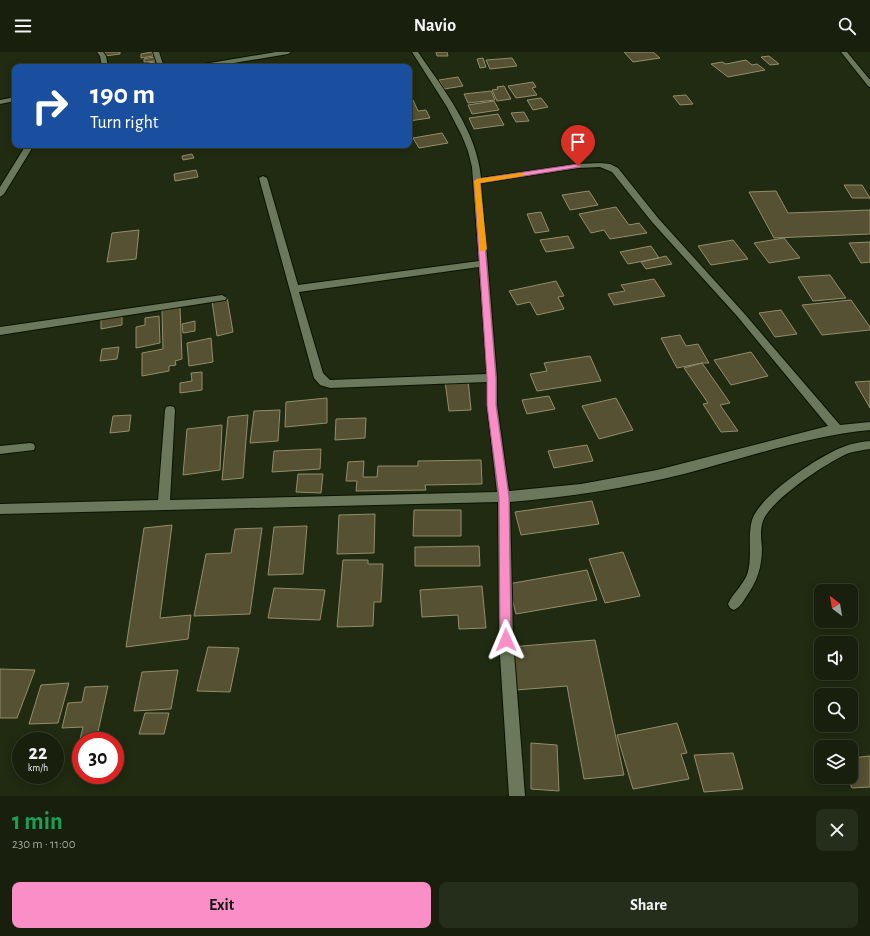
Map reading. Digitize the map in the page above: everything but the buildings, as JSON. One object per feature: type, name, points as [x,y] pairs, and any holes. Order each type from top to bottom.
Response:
[{"type":"street","points":[[100,52],[103,56],[104,64]]},
{"type":"street","points":[[156,52],[160,64]]},
{"type":"street","points":[[226,64],[288,52]]},
{"type":"street","points":[[415,52],[463,128],[474,154],[484,263],[492,378],[492,405],[504,497],[506,640],[517,796]]},
{"type":"street","points":[[844,52],[870,85]]},
{"type":"street","points":[[0,102],[12,100]]},
{"type":"street","points":[[0,194],[28,148]]},
{"type":"street","points":[[477,181],[578,166],[600,165],[607,166],[615,170],[655,220],[740,314],[836,428]]},
{"type":"street","points":[[263,178],[318,375],[324,382],[330,384],[492,378]]},
{"type":"street","points":[[295,289],[484,263]]},
{"type":"street","points":[[0,331],[222,298]]},
{"type":"street","points":[[164,506],[170,410]]},
{"type":"street","points":[[0,509],[504,497],[559,493],[663,475],[836,428],[870,426]]},
{"type":"lane","points":[[734,604],[753,574],[756,558],[755,535],[758,517],[762,511],[774,498],[807,472],[828,459],[845,450],[870,445]]},
{"type":"lane","points":[[0,450],[30,447]]},
{"type":"slow traffic","points":[[483,249],[477,181],[520,175]]},
{"type":"route","points":[[506,640],[504,497],[492,405],[492,378],[477,181],[578,166]]}]
